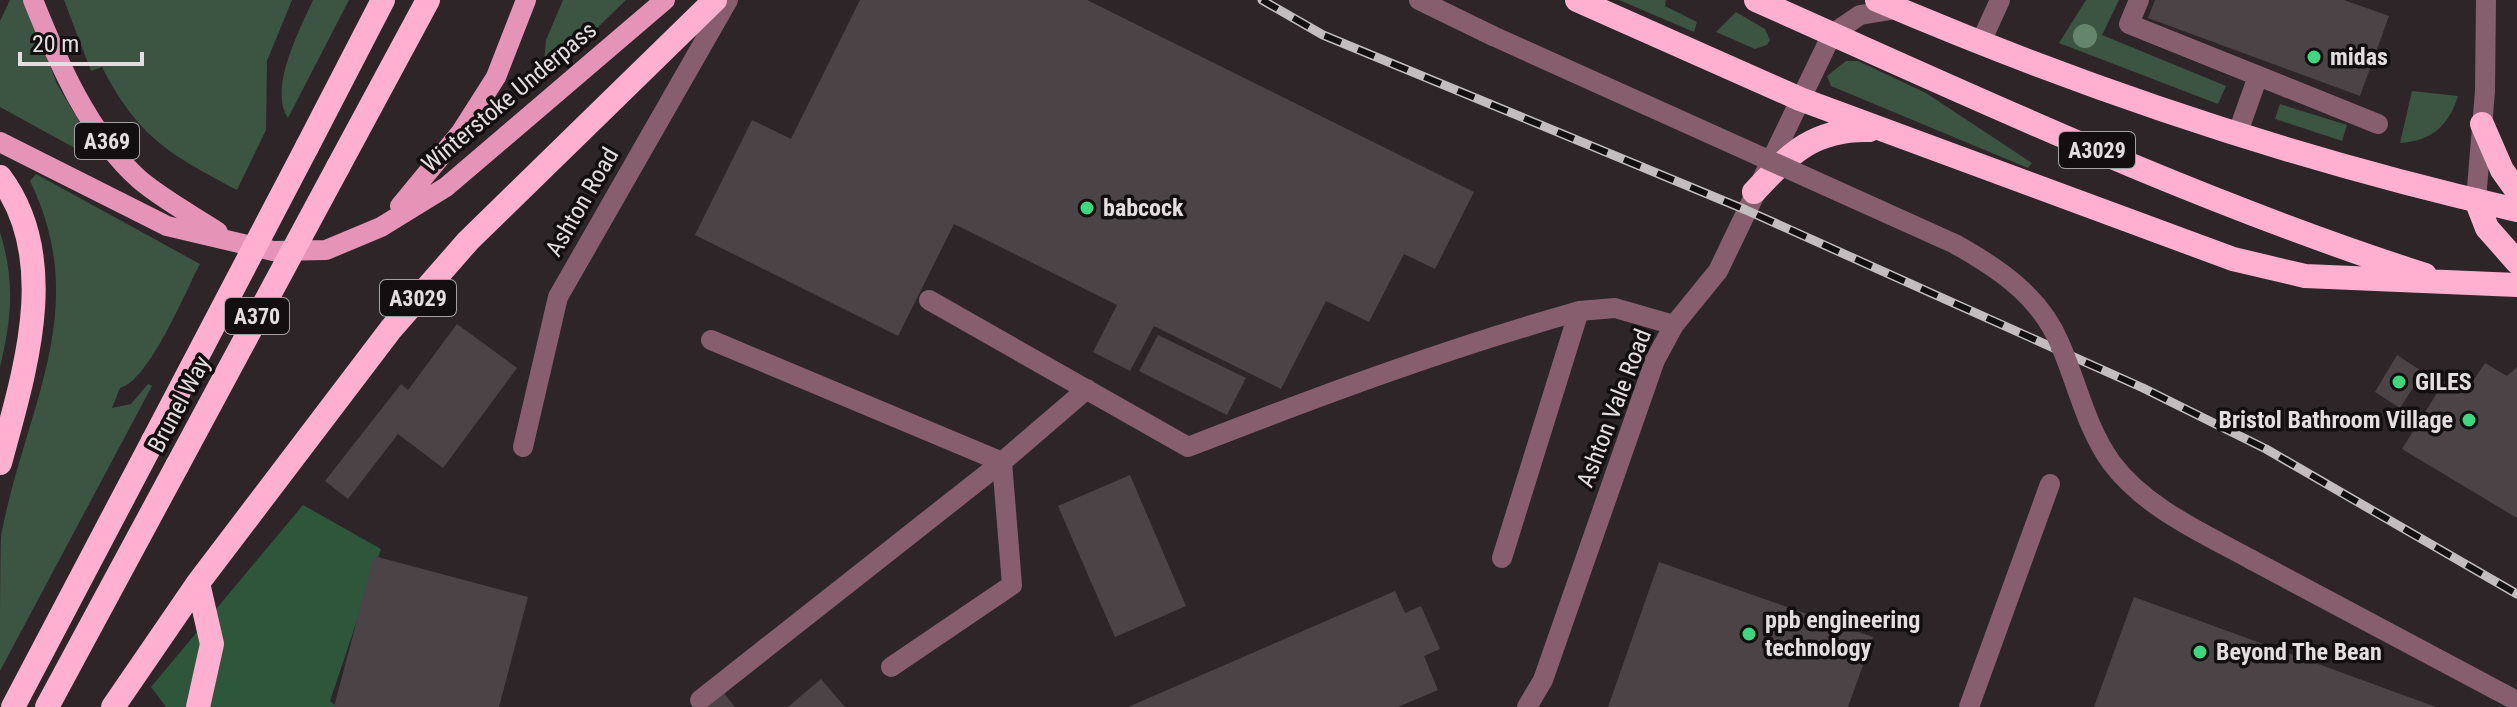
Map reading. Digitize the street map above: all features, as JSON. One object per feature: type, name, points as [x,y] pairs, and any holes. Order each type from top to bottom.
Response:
[{"type":"highway","name":"Brunel Way","points":[[13,707],[383,0]]},
{"type":"highway","name":"Brunel Way","points":[[47,707],[428,0]]},
{"type":"highway","name":"A3029","points":[[113,707],[198,583],[391,329],[468,241],[715,0]]},
{"type":"highway","name":"A3029","points":[[1577,0],[1800,99],[2233,259],[2305,276],[2517,285]]},
{"type":"highway","name":"A3029","points":[[1756,0],[2189,190],[2322,242],[2446,282]]},
{"type":"highway","name":"A3029","points":[[1887,4],[1980,44],[2142,105],[2361,173],[2517,210]]},
{"type":"highway","points":[[2482,124],[2502,170],[2517,191]]},
{"type":"highway","points":[[1754,192],[1811,140],[1848,130],[1880,130]]},
{"type":"highway","points":[[0,177],[21,215],[28,238],[34,299],[26,354],[0,463]]},
{"type":"highway","points":[[2476,200],[2487,228],[2517,262]]},
{"type":"highway","points":[[198,583],[212,644],[198,707]]},
{"type":"main road","name":"Winterstoke Underpass","points":[[33,0],[59,63],[106,140],[139,179],[231,240]]},
{"type":"main road","name":"Winterstoke Underpass","points":[[381,227],[427,178],[468,121],[496,77],[526,0]]},
{"type":"main road","name":"Winterstoke Underpass","points":[[0,142],[167,226],[273,251],[326,250],[381,227],[446,187],[665,0]]},
{"type":"street","name":"Ashton Road","points":[[523,447],[558,297],[728,0]]},
{"type":"street","points":[[1419,0],[1943,238],[1985,260],[2027,294],[2045,316],[2059,341],[2090,425],[2122,475],[2147,498],[2252,560],[2517,701]]},
{"type":"street","points":[[1980,44],[2000,0]]},
{"type":"street","points":[[2139,0],[2129,24],[2378,124]]},
{"type":"street","points":[[2476,200],[2486,0]]},
{"type":"street","points":[[1832,34],[1860,15],[1887,4]]},
{"type":"street","name":"Ashton Vale Road","points":[[1527,707],[1543,680],[1655,360],[1674,325],[1718,271],[1832,34]]},
{"type":"street","points":[[2237,135],[2258,76]]},
{"type":"street","points":[[929,300],[1188,447],[1463,344],[1579,311],[1615,308],[1674,325]]},
{"type":"street","points":[[1502,558],[1579,311]]},
{"type":"street","points":[[711,340],[1002,462]]},
{"type":"street","points":[[700,700],[1002,462],[1087,389]]},
{"type":"street","points":[[891,667],[1012,585],[1002,462]]},
{"type":"street","points":[[1969,707],[2050,484]]},
{"type":"green space","points":[[10,0],[25,0],[57,84],[90,140],[82,152],[0,107],[0,21]]},
{"type":"green space","points":[[64,0],[292,0],[267,61],[266,130],[237,190],[174,154],[158,141],[129,111],[102,67],[91,71]]},
{"type":"green space","points":[[313,0],[349,0],[288,118],[283,106],[284,76],[294,42]]},
{"type":"green space","points":[[563,0],[626,0],[563,61],[544,63],[546,40]]},
{"type":"green space","points":[[1619,0],[1666,0],[1665,6],[1697,22],[1694,32]]},
{"type":"green space","points":[[2086,0],[2119,0],[2102,35],[2226,86],[2218,104],[2059,43]]},
{"type":"green space","points":[[1736,12],[1765,29],[1770,40],[1767,45],[1755,49],[1716,32]]},
{"type":"green space","points":[[1846,61],[1858,61],[1926,93],[2032,163],[2028,168],[1831,86],[1827,76]]},
{"type":"green space","points":[[2412,91],[2458,96],[2450,115],[2438,130],[2421,139],[2400,143]]},
{"type":"green space","points":[[2280,104],[2347,125],[2342,141],[2275,119]]},
{"type":"green space","points":[[36,174],[200,264],[154,353],[143,370],[120,388],[112,408],[131,404],[148,384],[152,386],[0,671],[1,536],[48,359],[55,316],[55,273],[48,228],[30,181]]},
{"type":"green space","points":[[0,232],[8,267],[10,300],[0,367]]},
{"type":"green space","points":[[303,505],[381,549],[330,701],[337,707],[166,707],[151,687]]},
{"type":"building","name":"babcock","points":[[860,0],[1087,0],[1474,192],[1435,269],[1404,254],[1369,322],[1326,301],[1281,389],[1154,326],[1130,371],[1093,352],[1117,305],[954,224],[898,336],[695,235],[752,120],[791,139]]},
{"type":"building","name":"midas","points":[[2155,0],[2344,0],[2389,16],[2360,96],[2148,18]]},
{"type":"building","points":[[457,324],[517,368],[443,468],[398,434],[348,499],[325,481],[401,384],[408,390]]},
{"type":"building","points":[[1158,335],[1246,378],[1227,415],[1139,371]]},
{"type":"building","name":"GILES","points":[[2397,355],[2423,372],[2400,408],[2375,392]]},
{"type":"building","name":"Bristol Bathroom Village","points":[[2485,363],[2507,376],[2517,367],[2517,518],[2402,449],[2447,377],[2467,390]]},
{"type":"building","points":[[1130,475],[1186,606],[1115,637],[1058,506]]},
{"type":"building","points":[[374,556],[528,597],[499,707],[334,707]]},
{"type":"building","name":"ppb engineering technology","points":[[1659,562],[1873,637],[1848,707],[1608,707]]},
{"type":"building","points":[[1395,591],[1405,613],[1421,606],[1440,649],[1424,656],[1438,690],[1398,707],[1128,707]]},
{"type":"building","name":"Beyond The Bean","points":[[2134,597],[2436,707],[2094,707]]},
{"type":"building","points":[[821,679],[845,707],[788,707]]},
{"type":"building","points":[[724,693],[735,707],[707,707]]},
{"type":"railway","points":[[1262,0],[1323,35],[1746,210],[2143,388],[2266,449],[2517,594]]},
{"type":"place","name":"midas","points":[[2314,57]]},
{"type":"place","name":"babcock","points":[[1087,208]]},
{"type":"place","name":"GILES","points":[[2399,382]]},
{"type":"place","name":"Bristol Bathroom Village","points":[[2469,420]]},
{"type":"place","name":"ppb engineering technology","points":[[1749,634]]},
{"type":"place","name":"Beyond The Bean","points":[[2200,652]]}]
